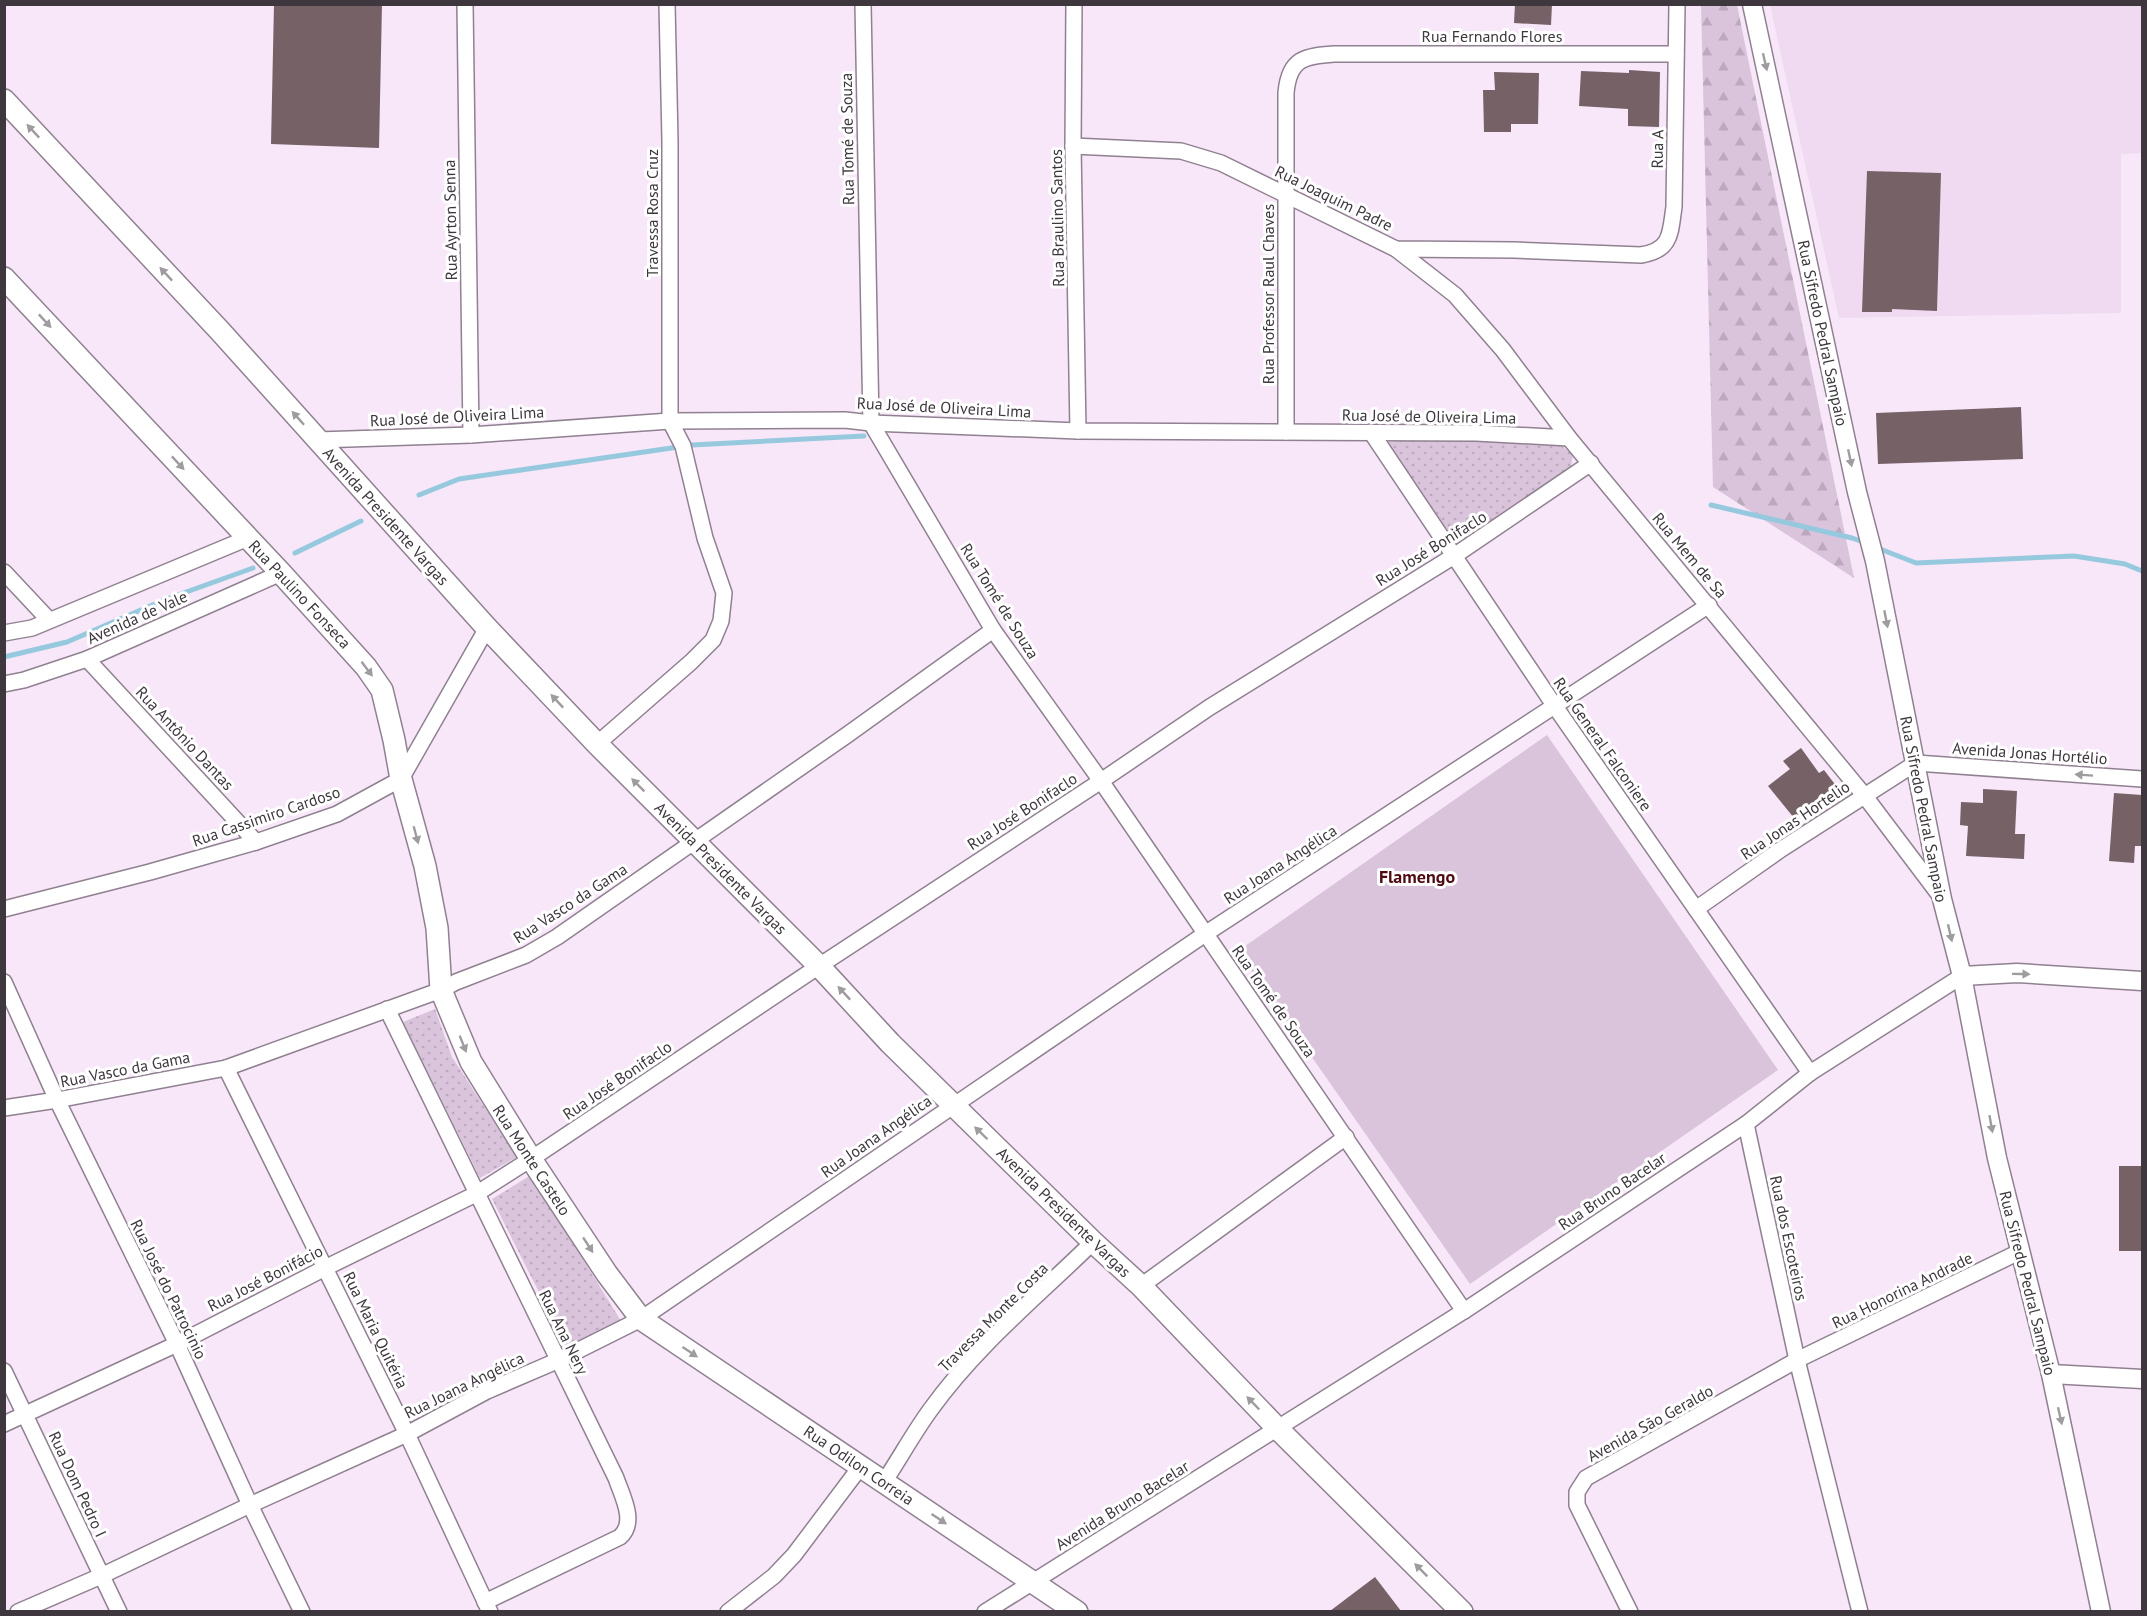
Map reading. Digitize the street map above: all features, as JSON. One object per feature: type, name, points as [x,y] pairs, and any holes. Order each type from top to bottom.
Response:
[{"type":"main road","name":"Avenida Presidente Vargas","points":[[4,100],[212,322],[487,628],[597,744],[819,966],[890,1043],[1141,1286],[1278,1429],[1462,1611]]},
{"type":"main road","name":"Rua Paulino Fonseca","points":[[4,278],[281,573],[366,667],[382,690],[401,779],[425,866],[437,928],[441,990]]},
{"type":"main road","name":"Rua Monte Castelo","points":[[441,990],[471,1062],[531,1159],[607,1274],[641,1319]]},
{"type":"main road","name":"Rua Odilon Correia","points":[[641,1319],[1077,1611]]},
{"type":"street","name":"Rua Ayrton Senna","points":[[465,4],[471,435]]},
{"type":"street","name":"Travessa Rosa Cruz","points":[[667,4],[670,141],[670,421]]},
{"type":"street","name":"Rua Tomé de Souza","points":[[863,4],[871,423],[993,630],[1101,781],[1464,1311]]},
{"type":"street","name":"Rua Braulino Santos","points":[[1074,4],[1073,146],[1078,432]]},
{"type":"street","name":"Rua A","points":[[1619,253],[1641,255],[1654,253],[1666,244],[1670,232],[1674,207],[1677,4]]},
{"type":"street","name":"Rua Sifredo Pedral Sampaio","points":[[1752,4],[1875,561],[1942,899],[1962,976],[1997,1158],[2051,1374],[2101,1611]]},
{"type":"street","name":"Rua Fernando Flores","points":[[1308,56],[1334,54],[1676,54]]},
{"type":"street","name":"Rua Professor Raul Chaves","points":[[1286,432],[1287,84],[1293,68],[1308,56]]},
{"type":"street","name":"Rua Joaquim Padre","points":[[1073,146],[1181,151],[1198,154],[1221,162],[1285,196],[1396,249],[1619,253]]},
{"type":"street","name":"Rua Mem de Sa","points":[[1396,249],[1455,295],[1503,350],[1569,438],[1864,795],[1942,899]]},
{"type":"street","name":"Rua José de Oliveira Lima","points":[[318,440],[471,435],[670,421],[845,420],[1078,432],[1476,433],[1569,438]]},
{"type":"street","points":[[597,744],[691,662],[713,640],[721,621],[724,593],[705,538],[683,446],[670,421]]},
{"type":"street","name":"Rua General Falconiere","points":[[1371,432],[1554,705],[1810,1073]]},
{"type":"street","name":"Rua José Bonifaclo","points":[[476,1194],[1219,701],[1454,556],[1591,463]]},
{"type":"street","name":"Avenida de Vale","points":[[4,633],[32,628],[248,538]]},
{"type":"street","points":[[4,572],[49,620]]},
{"type":"street","name":"Avenida de Vale","points":[[4,684],[24,680],[87,659],[281,573]]},
{"type":"street","name":"Rua Joana Angélica","points":[[18,1611],[101,1576],[407,1434],[487,1391],[559,1360],[641,1319],[1205,934],[1709,605]]},
{"type":"street","points":[[401,779],[487,628]]},
{"type":"street","name":"Rua Vasco da Gama","points":[[4,1108],[226,1068],[441,990],[526,955],[557,937],[695,841],[993,630]]},
{"type":"street","name":"Rua Antônio Dantas","points":[[87,659],[256,842]]},
{"type":"street","name":"Avenida Jonas Hortélio","points":[[1916,763],[2142,779]]},
{"type":"street","name":"Rua Jonas Hortelio","points":[[1696,909],[1780,850],[1916,763]]},
{"type":"street","name":"Rua Cassimiro Cardoso","points":[[4,909],[256,842],[337,814],[401,779]]},
{"type":"street","points":[[1962,976],[2017,973],[2142,981]]},
{"type":"street","name":"Rua Bruno Bacelar","points":[[1278,1429],[1464,1311],[1746,1124],[1810,1073],[1962,976]]},
{"type":"street","name":"Rua José do Patrocinio","points":[[4,982],[57,1100],[177,1344],[250,1505],[302,1611]]},
{"type":"street","name":"Rua Ana Nery","points":[[387,1009],[616,1478],[627,1512],[627,1528],[620,1537],[487,1607]]},
{"type":"street","name":"Rua Maria Quitéria","points":[[226,1068],[407,1434],[487,1607]]},
{"type":"street","name":"Rua dos Escoteiros","points":[[1746,1124],[1797,1360],[1860,1611]]},
{"type":"street","points":[[1141,1286],[1346,1137]]},
{"type":"street","name":"Rua José Bonifácio","points":[[4,1424],[177,1344],[476,1194]]},
{"type":"street","name":"Travessa Monte Costa","points":[[884,1482],[931,1408],[965,1368],[1008,1322],[1093,1242]]},
{"type":"street","name":"Rua Honorina Andrade","points":[[1797,1360],[2021,1251]]},
{"type":"street","name":"Avenida São Geraldo","points":[[1630,1611],[1577,1505],[1576,1496],[1579,1486],[1586,1478],[1613,1462],[1708,1412],[1797,1360]]},
{"type":"street","name":"Rua Dom Pedro I","points":[[4,1371],[118,1611]]},
{"type":"street","points":[[2051,1374],[2142,1379]]},
{"type":"street","name":"Avenida Bruno Bacelar","points":[[985,1611],[1278,1429]]},
{"type":"street","points":[[728,1611],[766,1583],[794,1556],[861,1466]]},
{"type":"shaded area","points":[[1770,5],[2142,5],[2142,153],[2121,154],[2121,313],[1839,318]]},
{"type":"green space","points":[[1701,5],[1737,5],[1854,578],[1713,487]]},
{"type":"green space","points":[[1410,440],[1558,443],[1573,455],[1571,466],[1480,531],[1462,539],[1449,535],[1388,442]]},
{"type":"green space","points":[[1547,735],[1778,1070],[1470,1284],[1238,951]]},
{"type":"green space","points":[[435,1009],[452,1057],[517,1157],[480,1178],[403,1022]]},
{"type":"green space","points":[[531,1175],[621,1321],[567,1348],[492,1199]]},
{"type":"building","points":[[274,4],[382,4],[379,148],[271,144]]},
{"type":"building","points":[[1515,4],[1552,4],[1551,25],[1514,23]]},
{"type":"building","points":[[1629,70],[1660,72],[1659,127],[1628,126],[1628,109],[1579,106],[1581,71],[1629,73]]},
{"type":"building","points":[[1494,72],[1539,73],[1538,124],[1511,124],[1511,132],[1484,132],[1483,90],[1495,90]]},
{"type":"building","points":[[1867,171],[1941,173],[1937,311],[1892,309],[1892,312],[1862,312]]},
{"type":"building","points":[[2021,407],[2023,459],[1878,464],[1876,413]]},
{"type":"building","points":[[1801,748],[1819,773],[1824,770],[1837,787],[1794,818],[1768,786],[1790,769],[1783,761]]},
{"type":"building","points":[[1983,789],[2017,791],[2015,834],[2025,834],[2024,859],[1966,856],[1968,826],[1960,825],[1961,802],[1983,803]]},
{"type":"building","points":[[2114,793],[2142,795],[2142,846],[2135,846],[2134,863],[2109,861]]},
{"type":"building","points":[[2119,1166],[2142,1166],[2142,1251],[2119,1251]]},
{"type":"building","points":[[1375,1577],[1401,1611],[1330,1611]]},
{"type":"waterway","points":[[419,495],[459,479],[692,445],[864,436]]},
{"type":"waterway","points":[[1711,505],[1866,543]]},
{"type":"waterway","points":[[295,553],[361,521]]},
{"type":"waterway","points":[[1875,547],[1916,563],[2074,556],[2125,564],[2142,571]]},
{"type":"waterway","points":[[4,657],[67,642],[164,600],[253,568]]},
{"type":"district","name":"Flamengo","points":[[1417,876]]}]
